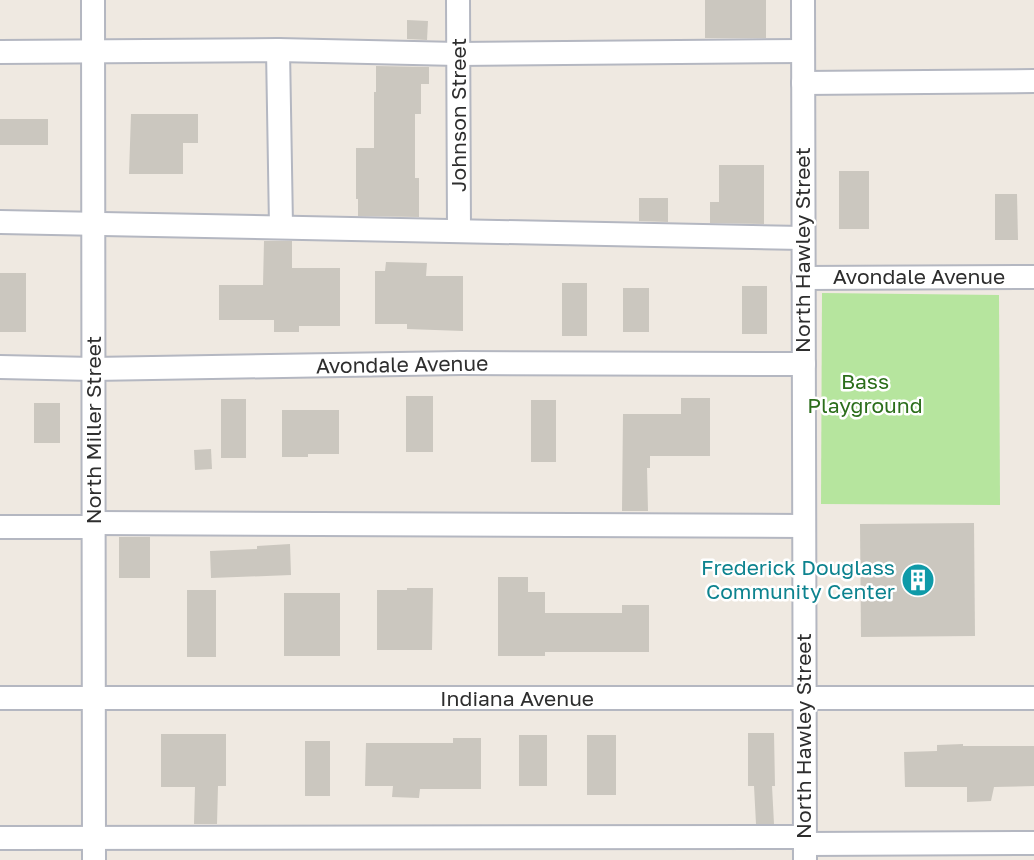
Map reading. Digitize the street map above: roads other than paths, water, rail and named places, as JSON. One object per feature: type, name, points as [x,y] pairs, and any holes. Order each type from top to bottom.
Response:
[{"type":"street","name":"North Miller Street","points":[[93,0],[94,849]]},
{"type":"street","name":"Johnson Street","points":[[458,0],[459,231]]},
{"type":"street","name":"North Hawley Street","points":[[803,0],[805,847]]},
{"type":"street","points":[[278,50],[281,226]]},
{"type":"street","points":[[0,51],[278,50],[458,54],[803,51]]},
{"type":"street","points":[[803,83],[1034,81]]},
{"type":"street","points":[[0,222],[803,238]]},
{"type":"street","name":"Avondale Avenue","points":[[803,278],[1034,277]]},
{"type":"street","name":"Avondale Avenue","points":[[0,367],[93,369],[461,363],[804,364]]},
{"type":"street","points":[[0,527],[94,525],[804,526]]},
{"type":"street","name":"Indiana Avenue","points":[[0,698],[1034,698]]},
{"type":"street","points":[[0,838],[94,849],[805,847],[1034,843]]},
{"type":"place","name":"Frederick Douglass Community Center","points":[[918,580]]},
{"type":"park label","name":"Bass Playground","points":[[865,394]]}]
